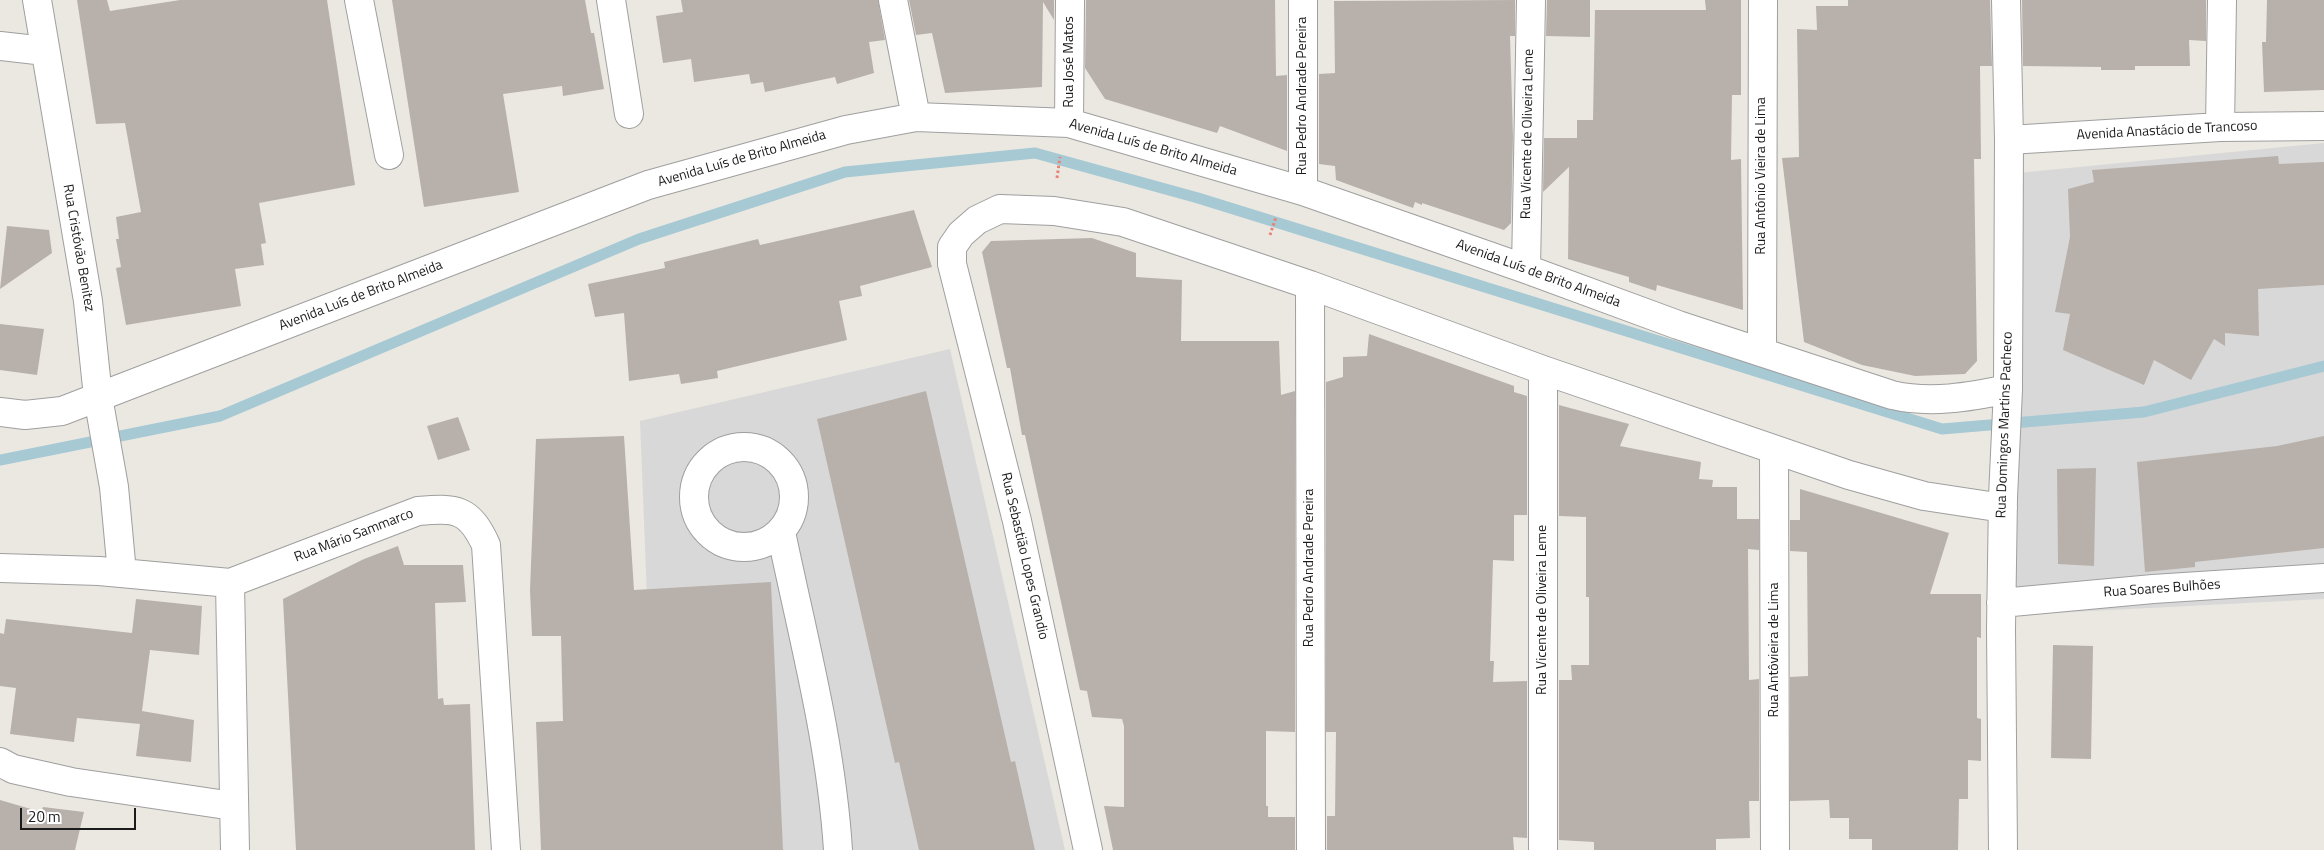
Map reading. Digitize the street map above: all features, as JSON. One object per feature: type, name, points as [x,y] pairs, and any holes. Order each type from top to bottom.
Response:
[{"type":"street","name":"Rua Cristóvão Benitez","points":[[37,0],[88,301],[98,397],[105,427],[114,488],[122,572]]},
{"type":"street","points":[[359,0],[389,155]]},
{"type":"street","points":[[611,0],[629,114]]},
{"type":"street","points":[[892,0],[916,117]]},
{"type":"street","name":"Rua José Matos","points":[[1070,0],[1070,124]]},
{"type":"street","name":"Rua Pedro Andrade Pereira","points":[[1303,0],[1303,191]]},
{"type":"street","name":"Rua Vicente de Oliveira Leme","points":[[1526,269],[1531,0]]},
{"type":"street","name":"Rua Antônio Vieira de Lima","points":[[1762,352],[1763,0]]},
{"type":"street","name":"Rua Domingos Martins Pacheco","points":[[2004,850],[2001,603],[2008,398],[2009,140],[2006,0]]},
{"type":"street","points":[[2220,127],[2222,0]]},
{"type":"street","points":[[0,46],[46,51]]},
{"type":"street","name":"Avenida Luís de Brito Almeida","points":[[98,397],[648,185],[837,132],[916,117],[1070,124],[1303,191],[1526,269],[1678,325],[1912,400],[1979,395],[2008,398]]},
{"type":"street","name":"Avenida Anastácio de Trancoso","points":[[2009,140],[2220,127],[2324,126]]},
{"type":"street","name":"Rua Sebastião Lopes Grandio","points":[[1088,850],[1017,522],[952,264],[952,247],[977,220],[1000,209],[1054,211],[1123,222],[1310,285]]},
{"type":"street","points":[[1310,285],[1543,370],[1849,475],[1924,496],[2003,502]]},
{"type":"street","name":"Rua Pedro Andrade Pereira","points":[[1310,285],[1311,850]]},
{"type":"street","name":"Rua Vicente de Oliveira Leme","points":[[1543,370],[1543,850]]},
{"type":"street","points":[[0,412],[25,416],[62,411],[98,397]]},
{"type":"street","name":"Rua Antôvieira de Lima","points":[[1774,450],[1775,850]]},
{"type":"street","name":"Rua Mário Sammarco","points":[[230,583],[418,511],[448,508],[466,514],[477,526],[486,545],[506,850]]},
{"type":"street","points":[[781,532],[818,696],[835,795],[838,850]]},
{"type":"street","points":[[0,568],[122,572],[230,583],[235,850]]},
{"type":"street","name":"Rua Soares Bulhões","points":[[2001,603],[2154,589],[2324,578]]},
{"type":"street","points":[[0,762],[13,769],[71,782],[233,806]]},
{"type":"path","points":[[1056,182],[1061,153]]},
{"type":"path","points":[[1270,237],[1278,210]]},
{"type":"shaded area","points":[[2324,143],[2324,599],[1994,616],[1997,175]]},
{"type":"shaded area","points":[[950,349],[1065,850],[657,850],[640,421]]},
{"type":"building","points":[[77,0],[107,0],[110,11],[180,0],[327,0],[355,185],[259,203],[266,243],[261,244],[264,265],[235,269],[241,306],[126,325],[116,268],[121,267],[116,239],[119,239],[116,217],[141,212],[125,123],[96,124]]},
{"type":"building","points":[[392,0],[585,0],[591,33],[594,33],[604,89],[563,96],[562,86],[503,94],[519,192],[424,207]]},
{"type":"building","points":[[681,0],[878,0],[885,40],[869,42],[874,73],[837,84],[835,77],[765,92],[763,82],[751,84],[749,74],[694,82],[691,59],[663,63],[656,16],[683,12]]},
{"type":"building","points":[[909,0],[1054,0],[1054,20],[1043,2],[1042,87],[945,93],[932,33],[916,35]]},
{"type":"building","points":[[1086,0],[1275,0],[1276,76],[1287,75],[1287,151],[1220,126],[1217,133],[1105,99],[1085,68]]},
{"type":"building","points":[[1515,0],[1515,36],[1510,36],[1513,137],[1511,223],[1504,230],[1422,203],[1422,205],[1415,202],[1413,208],[1336,180],[1335,166],[1319,164],[1319,74],[1335,73],[1334,1]]},
{"type":"building","points":[[1547,0],[1590,0],[1590,37],[1546,36]]},
{"type":"building","points":[[1705,0],[1741,0],[1741,95],[1732,95],[1731,160],[1741,159],[1743,310],[1657,285],[1656,291],[1629,282],[1629,277],[1568,259],[1569,167],[1543,192],[1544,138],[1577,138],[1577,120],[1593,120],[1595,10],[1706,10]]},
{"type":"building","points":[[1848,0],[1990,0],[1992,66],[1980,66],[1981,159],[1974,159],[1977,361],[1965,374],[1915,376],[1862,365],[1804,342],[1782,158],[1799,157],[1797,29],[1817,30],[1816,6],[1848,6]]},
{"type":"building","points":[[2022,0],[2206,0],[2206,41],[2189,40],[2190,66],[2135,66],[2135,70],[2101,70],[2101,67],[2023,66]]},
{"type":"building","points":[[2267,0],[2324,0],[2324,90],[2264,92],[2262,42],[2266,42]]},
{"type":"building","points":[[2278,156],[2279,164],[2324,162],[2324,285],[2258,289],[2259,336],[2225,333],[2225,346],[2214,339],[2191,380],[2154,360],[2144,385],[2063,350],[2070,314],[2055,312],[2070,237],[2068,189],[2094,182],[2092,170]]},
{"type":"building","points":[[914,210],[932,267],[860,286],[862,296],[839,301],[847,340],[717,371],[718,378],[681,384],[679,374],[629,381],[624,313],[595,317],[588,284],[665,268],[664,262],[758,239],[760,245]]},
{"type":"building","points":[[7,226],[49,230],[52,253],[0,289]]},
{"type":"building","points":[[1092,238],[1136,253],[1136,277],[1182,280],[1181,341],[1279,341],[1281,395],[1295,391],[1295,732],[1266,731],[1266,806],[1268,806],[1268,817],[1295,817],[1295,850],[1113,850],[1104,806],[1124,807],[1124,726],[1122,719],[1092,717],[1087,691],[1080,690],[1025,435],[1022,435],[1010,368],[1007,368],[982,252],[991,241]]},
{"type":"building","points":[[0,324],[44,329],[37,375],[0,370]]},
{"type":"building","points":[[1369,334],[1514,386],[1514,392],[1527,396],[1527,515],[1514,515],[1514,561],[1493,560],[1490,661],[1494,661],[1493,682],[1527,681],[1527,838],[1513,837],[1514,850],[1327,850],[1327,816],[1335,816],[1336,732],[1326,732],[1326,382],[1343,377],[1343,357],[1367,356]]},
{"type":"building","points":[[926,391],[1011,762],[1015,761],[1035,850],[919,850],[899,762],[895,763],[817,419]]},
{"type":"building","points":[[1559,405],[1629,424],[1620,446],[1701,462],[1699,479],[1713,480],[1712,487],[1737,487],[1737,519],[1759,519],[1759,550],[1748,549],[1749,680],[1759,679],[1759,801],[1749,801],[1750,838],[1716,839],[1716,850],[1594,850],[1594,842],[1559,840],[1559,680],[1572,680],[1571,665],[1589,665],[1589,597],[1586,597],[1586,517],[1559,516]]},
{"type":"building","points":[[458,417],[470,450],[438,460],[427,426]]},
{"type":"building","points":[[624,436],[634,590],[771,582],[783,850],[541,850],[536,722],[563,721],[561,636],[532,636],[530,590],[536,439]]},
{"type":"building","points":[[2324,436],[2324,548],[2195,562],[2195,567],[2145,572],[2137,462],[2277,446]]},
{"type":"building","points":[[2096,468],[2094,566],[2058,564],[2057,469]]},
{"type":"building","points":[[1800,489],[1949,533],[1930,594],[1981,594],[1981,638],[1977,637],[1977,718],[1981,719],[1981,761],[1968,760],[1968,799],[1959,799],[1958,850],[1872,850],[1872,839],[1849,839],[1849,818],[1830,818],[1829,800],[1790,801],[1790,677],[1808,676],[1807,552],[1790,551],[1790,520],[1800,520]]},
{"type":"building","points":[[398,546],[404,565],[463,565],[466,602],[435,603],[438,699],[443,698],[444,705],[470,704],[475,850],[296,850],[283,599],[364,559]]},
{"type":"building","points":[[136,599],[202,606],[199,655],[150,650],[142,711],[194,720],[191,762],[136,756],[140,724],[77,718],[74,742],[10,734],[16,688],[0,686],[0,633],[4,634],[6,619],[132,633]]},
{"type":"building","points":[[2053,645],[2093,646],[2091,759],[2051,758]]},
{"type":"building","points":[[0,800],[41,812],[43,807],[84,812],[75,850],[0,850]]},
{"type":"waterway","points":[[0,460],[220,416],[639,239],[845,172],[1035,153],[1198,198],[1942,429],[2144,412],[2324,366]]}]
